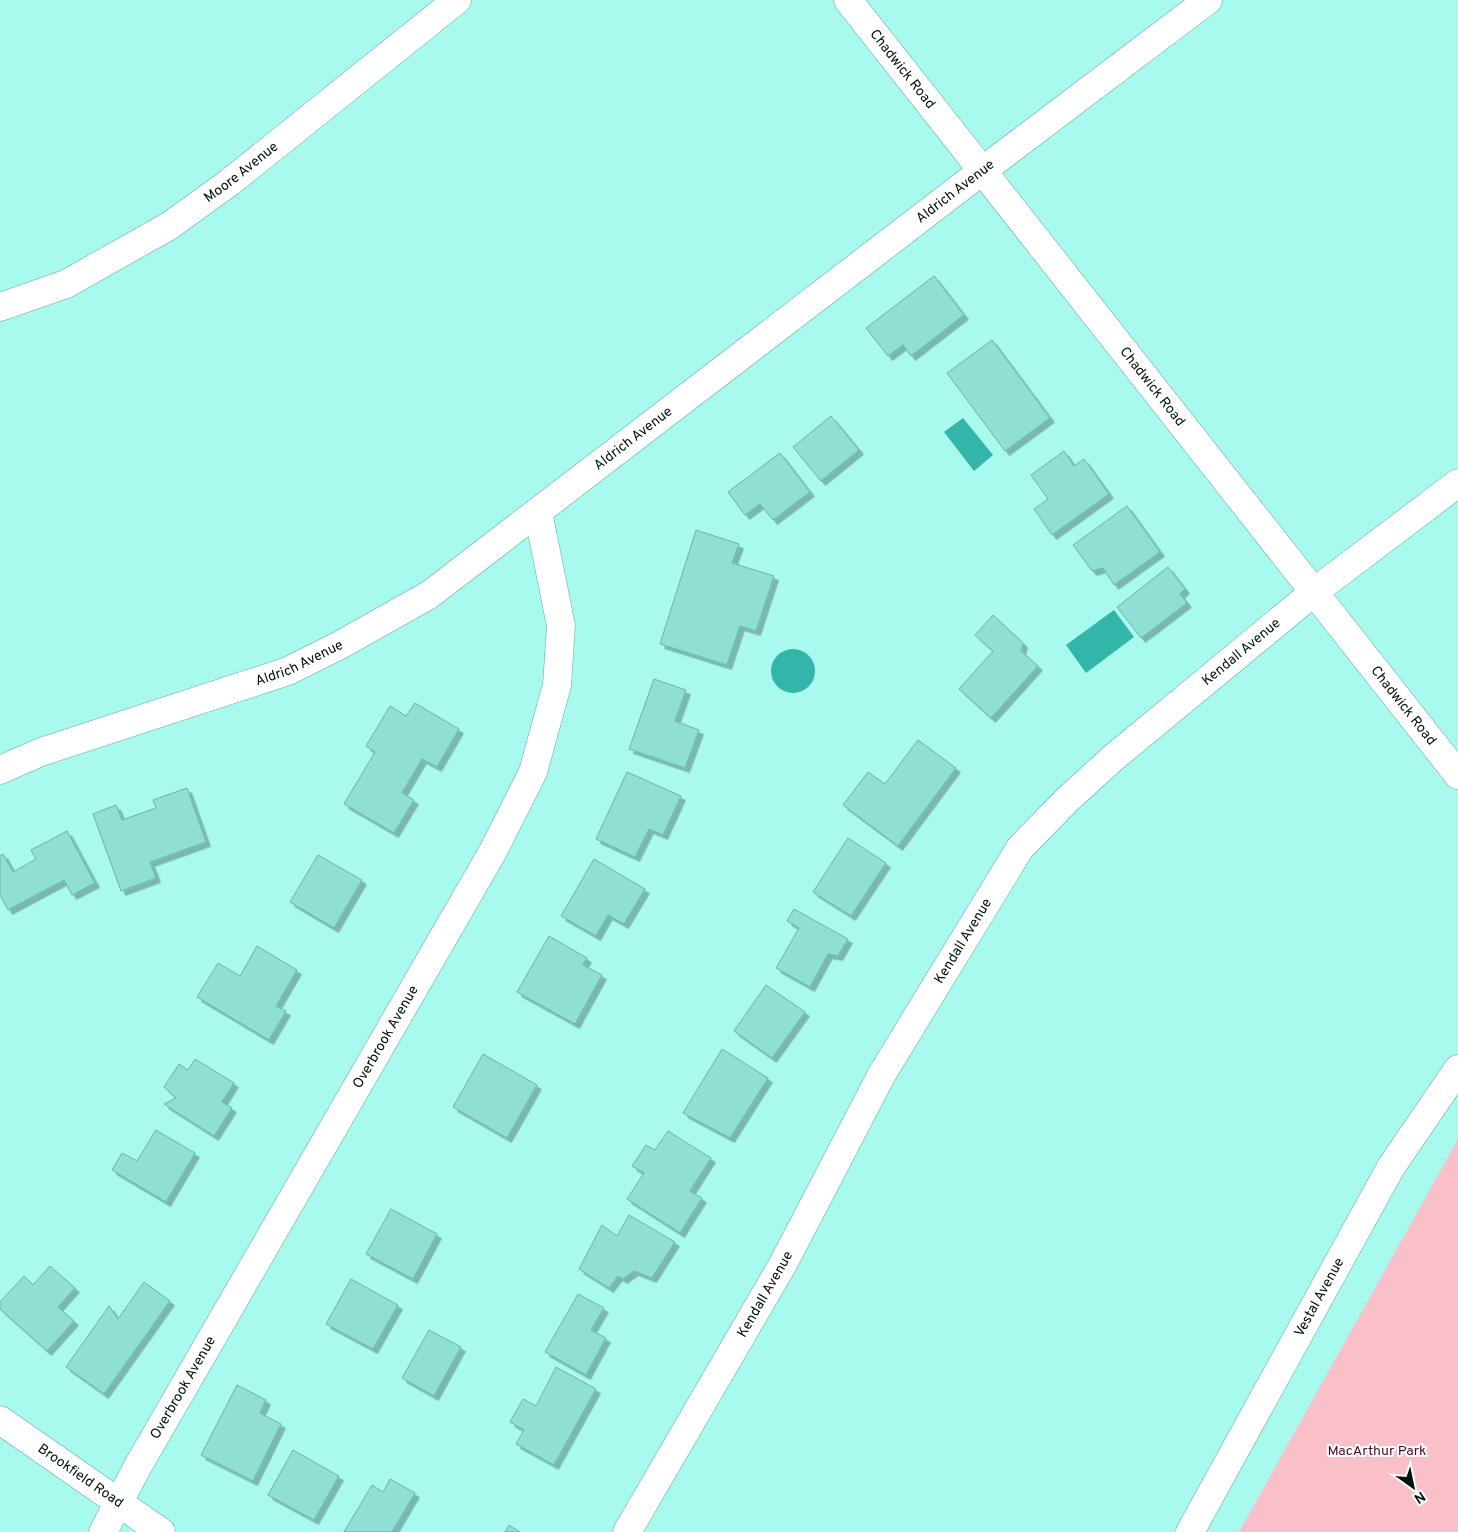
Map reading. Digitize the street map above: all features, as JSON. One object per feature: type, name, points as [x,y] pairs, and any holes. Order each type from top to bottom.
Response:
[{"type":"street","name":"Moore Avenue","points":[[0,307],[66,284],[169,226],[230,182],[456,0]]},
{"type":"street","name":"Chadwick Road","points":[[848,0],[1458,775]]},
{"type":"street","name":"Aldrich Avenue","points":[[0,770],[41,752],[288,670],[340,645],[429,595],[1208,0]]},
{"type":"street","name":"Kendall Avenue","points":[[627,1532],[783,1264],[882,1074],[1020,848],[1068,798],[1113,758],[1314,592],[1458,484]]},
{"type":"street","name":"Overbrook Avenue","points":[[103,1532],[492,853],[533,772],[557,685],[561,626],[538,512]]},
{"type":"street","name":"Vestal Avenue","points":[[1190,1532],[1392,1167],[1458,1070]]},
{"type":"street","name":"Brookfield Road","points":[[0,1420],[161,1532]]},
{"type":"green space","name":"MacArthur Park","points":[[1458,1139],[1458,1532],[1239,1532]]},
{"type":"water","points":[[963,418],[993,455],[974,471],[944,432]]},
{"type":"water","points":[[1114,610],[1134,637],[1086,673],[1066,645]]},
{"type":"water","points":[[793,649],[805,653],[811,659],[815,671],[811,683],[805,689],[793,693],[781,689],[775,683],[771,671],[775,659],[781,653]]},
{"type":"building","points":[[934,276],[964,315],[911,356],[903,345],[888,356],[866,328]]},
{"type":"building","points":[[992,340],[1050,418],[1005,451],[947,373]]},
{"type":"building","points":[[831,416],[859,450],[821,481],[793,447]]},
{"type":"building","points":[[1064,451],[1074,466],[1084,459],[1109,494],[1052,535],[1034,509],[1048,499],[1031,475]]},
{"type":"building","points":[[780,453],[810,492],[773,520],[760,504],[745,515],[728,492]]},
{"type":"building","points":[[1127,506],[1160,552],[1114,585],[1103,568],[1092,571],[1073,545]]},
{"type":"building","points":[[696,530],[739,544],[732,563],[774,576],[756,631],[740,626],[727,665],[660,644]]},
{"type":"building","points":[[1168,567],[1185,589],[1180,594],[1187,603],[1141,638],[1117,607]]},
{"type":"building","points":[[993,615],[1023,643],[1021,651],[1038,666],[991,718],[959,689],[993,651],[975,635]]},
{"type":"building","points":[[654,679],[686,690],[675,721],[699,730],[685,768],[629,749]]},
{"type":"building","points":[[415,703],[459,729],[437,767],[422,759],[402,793],[414,800],[394,833],[344,804],[375,752],[366,746],[390,706],[406,716]]},
{"type":"building","points":[[918,740],[956,768],[898,846],[843,805],[868,772],[885,784]]},
{"type":"building","points":[[627,772],[681,796],[663,835],[649,829],[635,857],[596,839]]},
{"type":"building","points":[[187,788],[206,842],[150,862],[156,878],[121,891],[93,814],[116,805],[122,820],[156,808],[153,800]]},
{"type":"building","points":[[67,831],[95,883],[72,895],[64,880],[8,910],[0,895],[0,856],[3,854],[13,872],[36,859],[31,850]]},
{"type":"building","points":[[848,838],[886,863],[851,916],[813,892]]},
{"type":"building","points":[[318,855],[362,880],[334,928],[290,902]]},
{"type":"building","points":[[594,859],[645,889],[624,924],[608,915],[596,936],[561,916]]},
{"type":"building","points":[[794,909],[848,939],[838,956],[828,954],[810,987],[776,968],[799,928],[787,921]]},
{"type":"building","points":[[549,936],[587,958],[583,965],[602,975],[575,1024],[517,992]]},
{"type":"building","points":[[257,946],[297,970],[276,1006],[286,1011],[269,1040],[197,997],[218,963],[240,976]]},
{"type":"building","points":[[766,985],[805,1012],[772,1058],[734,1031]]},
{"type":"building","points":[[722,1049],[768,1078],[730,1138],[683,1113]]},
{"type":"building","points":[[483,1054],[537,1085],[507,1138],[453,1107]]},
{"type":"building","points":[[195,1059],[234,1083],[222,1102],[232,1108],[214,1136],[164,1104],[176,1098],[164,1087],[179,1064],[188,1070]]},
{"type":"building","points":[[156,1130],[195,1153],[166,1202],[112,1170],[122,1153],[137,1161]]},
{"type":"building","points":[[668,1131],[711,1158],[690,1191],[702,1198],[680,1233],[627,1199],[644,1173],[632,1166],[646,1145],[655,1150]]},
{"type":"building","points":[[391,1209],[437,1234],[413,1279],[366,1254]]},
{"type":"building","points":[[629,1215],[675,1242],[652,1278],[634,1271],[623,1279],[618,1276],[609,1288],[579,1269],[602,1225],[617,1236]]},
{"type":"building","points":[[50,1266],[75,1288],[58,1307],[74,1321],[47,1351],[0,1309],[0,1302],[24,1276],[33,1285]]},
{"type":"building","points":[[351,1279],[398,1305],[373,1349],[326,1324]]},
{"type":"building","points":[[144,1282],[170,1301],[104,1394],[66,1367],[109,1306],[118,1319]]},
{"type":"building","points":[[578,1294],[604,1308],[591,1330],[606,1338],[586,1375],[545,1352]]},
{"type":"building","points":[[429,1330],[461,1347],[434,1396],[402,1378]]},
{"type":"building","points":[[556,1367],[596,1389],[554,1465],[516,1444],[524,1430],[510,1422],[523,1399],[536,1406]]},
{"type":"building","points":[[237,1385],[266,1400],[260,1413],[281,1424],[253,1481],[201,1455]]},
{"type":"building","points":[[293,1450],[339,1476],[314,1520],[268,1495]]},
{"type":"building","points":[[390,1479],[415,1493],[392,1532],[344,1532],[372,1485],[383,1492]]},
{"type":"building","points":[[509,1525],[520,1532],[505,1532]]}]
